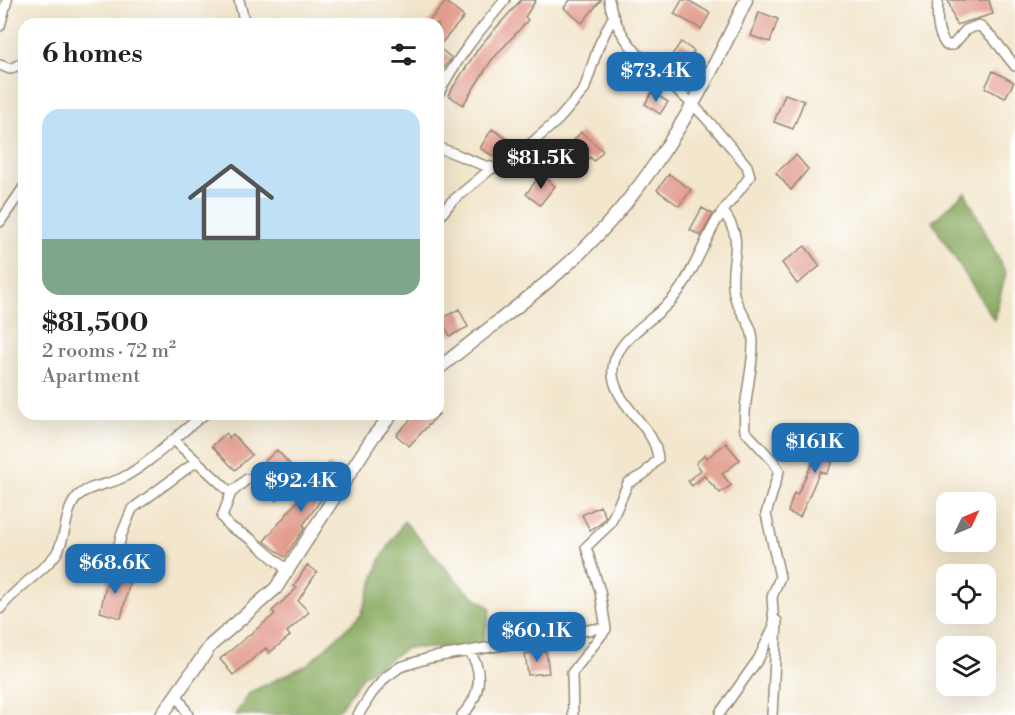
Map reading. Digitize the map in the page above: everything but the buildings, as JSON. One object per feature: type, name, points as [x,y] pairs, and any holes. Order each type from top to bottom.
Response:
[{"type":"main road","points":[[444,364],[560,272],[585,248],[644,182],[693,104],[724,48],[746,0]]},
{"type":"main road","points":[[162,715],[216,639],[276,588],[373,436],[387,420]]},
{"type":"street","points":[[0,26],[7,0]]},
{"type":"street","points":[[239,0],[244,18]]},
{"type":"street","points":[[444,82],[483,24],[505,0]]},
{"type":"street","points":[[573,715],[572,673],[606,629],[600,591],[586,547],[610,524],[628,483],[654,465],[658,456],[648,435],[618,396],[613,361],[631,338],[676,295],[723,211],[750,176],[750,171],[693,104],[633,49],[612,19],[609,0]]},
{"type":"street","points":[[938,0],[937,22],[940,37],[946,45],[953,45],[966,30],[979,25],[993,38],[1015,66]]},
{"type":"street","points":[[444,150],[492,168],[503,168],[572,106],[584,90],[598,45],[612,19]]},
{"type":"street","points":[[0,65],[10,69],[18,65]]},
{"type":"street","points":[[444,211],[451,202],[492,168]]},
{"type":"street","points":[[0,222],[18,196]]},
{"type":"street","points":[[720,713],[766,644],[774,626],[772,597],[780,577],[766,514],[779,471],[773,461],[745,431],[753,336],[734,295],[737,232],[723,211]]},
{"type":"street","points":[[0,609],[21,585],[55,555],[72,503],[81,494],[121,479],[175,441],[198,420]]},
{"type":"street","points":[[175,441],[231,493]]},
{"type":"street","points":[[114,568],[121,536],[132,509],[197,461]]},
{"type":"street","points":[[247,479],[231,493],[222,517],[229,526],[251,539],[287,570]]},
{"type":"street","points":[[772,715],[779,624],[773,610]]},
{"type":"street","points":[[358,715],[386,677],[400,667],[429,658],[594,628],[606,629]]},
{"type":"street","points":[[462,715],[473,704],[478,677],[477,661],[468,651]]},
{"type":"street","points":[[177,693],[188,715]]},
{"type":"green space","points":[[965,192],[1006,273],[994,320],[932,222]]},
{"type":"green space","points":[[404,521],[464,589],[491,608],[481,648],[407,648],[363,676],[335,715],[235,715],[250,692],[308,664],[361,615],[380,560]]}]
